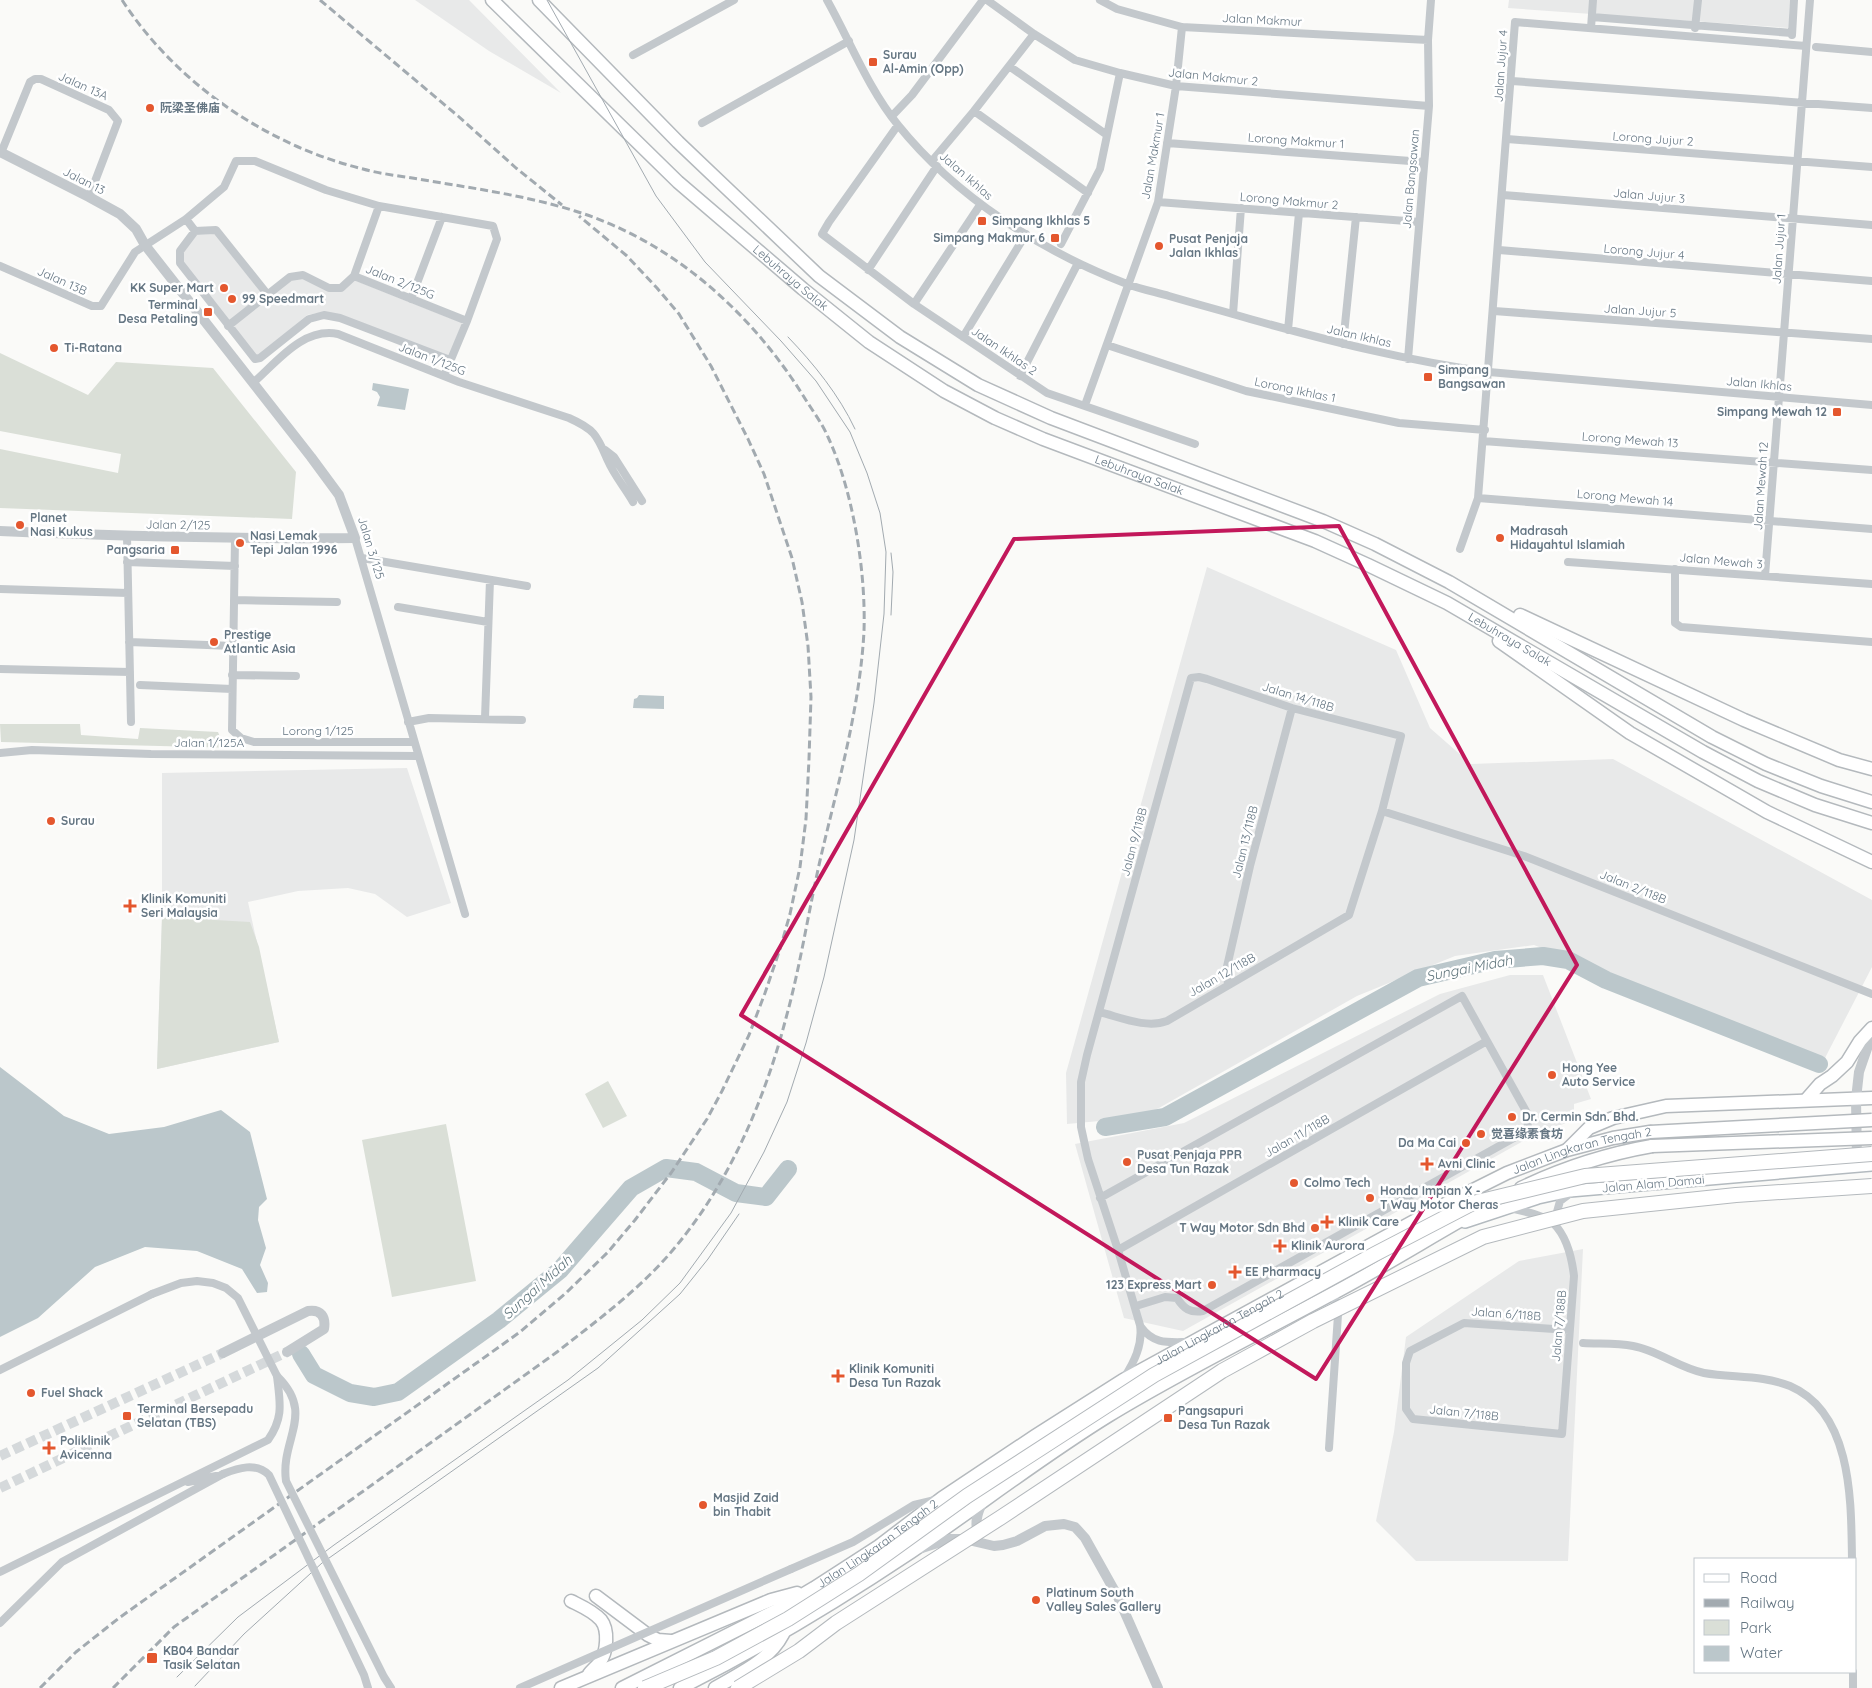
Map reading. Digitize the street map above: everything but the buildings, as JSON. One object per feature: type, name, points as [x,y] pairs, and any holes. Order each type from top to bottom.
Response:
[{"type":"highway","name":"Lebuhraya Salak","points":[[492,0],[678,182],[803,289],[869,342],[944,391],[995,418],[1042,439],[1314,541],[1447,603],[1703,752],[1758,781],[1815,805],[1872,824]]},
{"type":"highway","name":"Lebuhraya Salak","points":[[539,0],[678,142],[819,276],[900,337],[978,385],[1051,418],[1323,521],[1375,544],[1450,582],[1712,737],[1766,764],[1821,786],[1872,802]]},
{"type":"highway","points":[[1450,582],[1744,720],[1839,760],[1872,769]]},
{"type":"highway","points":[[1447,603],[1538,670],[1630,733],[1768,812],[1872,862]]},
{"type":"highway","points":[[1839,760],[1872,762]]},
{"type":"highway","points":[[1855,853],[1872,858]]},
{"type":"highway","points":[[1806,1100],[1820,1084],[1847,1062],[1860,1041],[1872,1028]]},
{"type":"highway","points":[[1567,1150],[1589,1128],[1613,1118],[1640,1111],[1687,1104],[1872,1098]]},
{"type":"highway","name":"Jalan Lingkaran Tengah 2","points":[[622,1688],[777,1610],[814,1588],[879,1546],[942,1498],[1123,1380],[1471,1190],[1567,1150],[1613,1138],[1650,1132],[1872,1120]]},
{"type":"highway","name":"Jalan Lingkaran Tengah 2","points":[[680,1688],[739,1658],[834,1603],[1108,1416],[1170,1380],[1334,1293],[1439,1231],[1523,1187],[1571,1166],[1623,1151],[1652,1146],[1872,1138]]},
{"type":"highway","points":[[645,1688],[716,1658],[788,1619],[859,1574],[967,1496],[1154,1374],[1374,1254],[1473,1203],[1585,1176],[1872,1154]]},
{"type":"highway","points":[[738,1688],[799,1650],[836,1622],[1009,1512],[1222,1371],[1313,1321],[1483,1237],[1584,1211],[1736,1195],[1872,1186]]},
{"type":"highway","points":[[561,1688],[771,1600],[814,1588]]},
{"type":"highway","points":[[596,1596],[648,1635],[658,1640],[672,1641]]},
{"type":"highway","points":[[571,1601],[593,1614],[606,1629],[606,1640],[600,1662],[584,1679]]},
{"type":"highway","points":[[715,1688],[763,1659],[777,1646],[784,1632]]},
{"type":"main road","name":"Jalan Alam Damai","points":[[1439,1231],[1538,1198],[1574,1191],[1872,1165]]},
{"type":"street","points":[[633,55],[734,0]]},
{"type":"street","points":[[828,2],[838,0]]},
{"type":"street","points":[[892,116],[912,95],[985,0]]},
{"type":"street","name":"Jalan Makmur 2","points":[[985,0],[1075,60],[1120,73],[1176,86],[1429,106]]},
{"type":"street","name":"Jalan Makmur","points":[[1100,0],[1117,9],[1182,27],[1428,40]]},
{"type":"street","name":"Jalan Bangsawan","points":[[1408,359],[1429,106],[1428,40],[1431,0]]},
{"type":"street","points":[[1591,28],[1594,0]]},
{"type":"street","points":[[1695,37],[1698,0]]},
{"type":"street","points":[[1791,44],[1794,0]]},
{"type":"street","name":"Jalan Jujur 1","points":[[1779,397],[1810,0]]},
{"type":"street","name":"Jalan Ikhlas","points":[[828,2],[877,93],[892,116],[898,125],[934,163],[980,205],[1026,234],[1078,263],[1128,284],[1288,330],[1408,359],[1489,372],[1872,405]]},
{"type":"street","points":[[1592,17],[1792,32]]},
{"type":"street","name":"Jalan Jujur 4","points":[[1489,372],[1515,22],[1806,46]]},
{"type":"street","name":"Jalan Makmur 1","points":[[1085,405],[1158,202],[1176,86],[1182,27]]},
{"type":"street","points":[[868,270],[934,163],[1034,34]]},
{"type":"street","points":[[702,123],[849,41]]},
{"type":"street","points":[[1816,47],[1872,52]]},
{"type":"street","points":[[1009,66],[1106,135]]},
{"type":"street","points":[[1061,244],[1100,169],[1120,73]]},
{"type":"street","name":"Jalan 13A","points":[[0,152],[30,82],[35,79],[41,79],[109,110],[118,121],[90,197]]},
{"type":"street","points":[[1512,81],[1872,108]]},
{"type":"street","points":[[974,111],[1088,193]]},
{"type":"street","name":"Jalan Ikhlas 2","points":[[898,125],[822,234],[914,304],[1047,393],[1196,444]]},
{"type":"street","name":"Lorong Jujur 2","points":[[1507,139],[1872,168]]},
{"type":"street","name":"Lorong Makmur 1","points":[[1167,143],[1424,162]]},
{"type":"street","name":"Jalan 13","points":[[0,152],[90,197],[129,221],[145,244]]},
{"type":"street","points":[[145,244],[186,219],[224,187],[236,161],[254,161],[326,190],[380,206],[493,226],[497,239],[467,321],[444,376]]},
{"type":"street","name":"Jalan Jujur 3","points":[[1503,195],[1872,225]]},
{"type":"street","name":"Lorong Makmur 2","points":[[1158,202],[1419,222]]},
{"type":"street","points":[[914,304],[980,205]]},
{"type":"street","points":[[354,276],[380,206]]},
{"type":"street","points":[[1233,314],[1240,208]]},
{"type":"street","points":[[1288,330],[1299,213]]},
{"type":"street","points":[[411,299],[442,217]]},
{"type":"street","points":[[1343,344],[1356,217]]},
{"type":"street","points":[[186,219],[195,231]]},
{"type":"street","points":[[195,231],[216,230],[268,295]]},
{"type":"street","points":[[195,231],[180,251],[180,263],[253,358],[257,360],[309,319],[324,315],[340,318],[450,360]]},
{"type":"street","points":[[963,336],[1026,234]]},
{"type":"street","name":"Jalan 13B","points":[[0,266],[92,306],[101,306],[127,263],[135,252],[145,244]]},
{"type":"street","name":"Jalan 3/125","points":[[145,244],[339,495],[362,558],[465,914]]},
{"type":"street","name":"Lorong Jujur 4","points":[[1498,250],[1872,281]]},
{"type":"street","points":[[1020,376],[1078,263]]},
{"type":"street","name":"Jalan 2/125G","points":[[228,326],[290,277],[303,275],[330,288],[341,288],[354,276],[467,321]]},
{"type":"street","name":"Jalan Jujur 5","points":[[1494,311],[1872,339]]},
{"type":"street","name":"Jalan 1/125G","points":[[253,383],[299,342],[316,334],[327,332],[338,334],[444,376],[578,422],[597,436],[605,450],[608,461],[636,498]]},
{"type":"street","name":"Lorong Ikhlas 1","points":[[1106,345],[1246,391],[1399,424],[1484,430]]},
{"type":"street","points":[[1460,549],[1478,498],[1489,372]]},
{"type":"street","name":"Jalan Mewah 12","points":[[1765,576],[1779,397]]},
{"type":"street","name":"Lorong Mewah 13","points":[[1483,441],[1872,470]]},
{"type":"street","name":"Lorong Mewah 14","points":[[1478,498],[1872,529]]},
{"type":"street","name":"Jalan 2/125","points":[[0,531],[127,537],[235,539],[355,538]]},
{"type":"street","points":[[127,537],[131,722]]},
{"type":"street","points":[[140,685],[232,689],[235,539]]},
{"type":"street","points":[[362,558],[527,586]]},
{"type":"street","points":[[127,562],[235,566]]},
{"type":"street","name":"Jalan Mewah 3","points":[[1568,562],[1872,584]]},
{"type":"street","points":[[1675,569],[1675,623],[1681,627],[1872,642]]},
{"type":"street","points":[[485,718],[490,580]]},
{"type":"street","points":[[0,589],[128,593]]},
{"type":"street","points":[[234,600],[337,602]]},
{"type":"street","points":[[398,607],[488,622]]},
{"type":"street","points":[[129,642],[233,646]]},
{"type":"street","points":[[0,669],[130,672]]},
{"type":"street","points":[[232,674],[296,676]]},
{"type":"street","name":"Jalan 14/118B","points":[[1191,678],[1207,678],[1292,708],[1401,736],[1382,811]]},
{"type":"street","name":"Jalan 9/118B","points":[[1123,1380],[1134,1361],[1142,1335],[1136,1306],[1088,1159],[1081,1126],[1079,1097],[1099,1012],[1191,678]]},
{"type":"street","name":"Lorong 1/125","points":[[232,689],[232,730],[237,736],[254,742],[414,742]]},
{"type":"street","name":"Jalan 13/118B","points":[[1228,984],[1226,971],[1248,875],[1292,708]]},
{"type":"street","points":[[408,722],[429,718],[522,720]]},
{"type":"street","name":"Jalan 1/125A","points":[[0,753],[32,750],[151,754],[418,756]]},
{"type":"street","name":"Jalan 12/118B","points":[[1099,1012],[1148,1024],[1158,1024],[1167,1021],[1349,915],[1382,811]]},
{"type":"street","name":"Jalan 2/118B","points":[[1382,811],[1524,856],[1872,994]]},
{"type":"street","points":[[1100,1198],[1462,996],[1527,1113],[1528,1130],[1203,1311],[1188,1311],[1177,1298],[1165,1297],[1136,1306]]},
{"type":"street","points":[[1857,1165],[1856,1099],[1859,1072],[1872,1034]]},
{"type":"street","name":"Jalan 11/118B","points":[[1118,1250],[1487,1041]]},
{"type":"street","points":[[1508,1208],[1528,1212],[1554,1224],[1560,1201],[1574,1191]]},
{"type":"street","name":"Jalan 7/188B","points":[[1554,1224],[1563,1238],[1572,1261],[1574,1276],[1562,1434]]},
{"type":"street","points":[[0,1370],[152,1294],[181,1283],[197,1281],[213,1283],[226,1288],[238,1298],[277,1376],[281,1411],[276,1429],[268,1440],[0,1572]]},
{"type":"street","points":[[1329,1448],[1338,1315],[1334,1293]]},
{"type":"street","points":[[223,1353],[308,1311],[320,1312],[325,1322],[324,1329],[286,1352]]},
{"type":"street","name":"Jalan 6/118B","points":[[1406,1372],[1406,1363],[1410,1351],[1464,1323],[1569,1330]]},
{"type":"street","points":[[1140,1325],[1153,1340],[1193,1342]]},
{"type":"street","points":[[256,1336],[268,1361]]},
{"type":"street","points":[[1583,1344],[1634,1346],[1701,1373],[1762,1379],[1790,1386],[1808,1396],[1824,1412],[1836,1437],[1847,1470],[1851,1502],[1852,1558]]},
{"type":"street","name":"Jalan 7/118B","points":[[1406,1372],[1406,1409],[1413,1419],[1562,1434]]},
{"type":"street","points":[[277,1376],[288,1386],[295,1401],[294,1431],[286,1457],[286,1481],[384,1677],[392,1688]]},
{"type":"street","points":[[0,1623],[62,1562],[223,1474],[238,1468],[258,1468],[269,1475],[364,1675],[368,1688]]},
{"type":"street","points":[[174,1485],[223,1474]]},
{"type":"street","points":[[520,1688],[853,1542],[914,1505],[942,1498]]},
{"type":"street","points":[[979,1542],[975,1525],[977,1514],[983,1501]]},
{"type":"street","points":[[912,1551],[950,1539],[964,1539],[994,1546],[1003,1545],[1017,1541],[1045,1526],[1064,1524],[1075,1527],[1085,1538],[1118,1597],[1158,1688]]},
{"type":"street","points":[[1853,1673],[1853,1688]]},
{"type":"highlighted area","points":[[1339,526],[1577,965],[1316,1379],[741,1015],[1014,539]]},
{"type":"shaded area","points":[[415,0],[469,0],[561,93],[489,51]]},
{"type":"shaded area","points":[[1509,0],[1790,0],[1789,28],[1508,8]]},
{"type":"shaded area","points":[[214,234],[266,298],[291,279],[303,278],[329,291],[342,291],[354,280],[462,323],[449,356],[324,312],[307,315],[257,357],[181,262],[181,252],[195,235]]},
{"type":"shaded area","points":[[1207,567],[1396,650],[1430,728],[1471,764],[1613,759],[1872,900],[1872,967],[1825,1058],[1534,945],[1455,956],[1357,996],[1143,1117],[1067,1124],[1066,1073]]},
{"type":"shaded area","points":[[407,768],[451,903],[407,917],[375,894],[348,888],[298,891],[248,902],[279,1042],[157,1069],[162,917],[162,773]]},
{"type":"shaded area","points":[[1510,975],[1543,975],[1591,1099],[1574,1104],[1574,1120],[1534,1135],[1183,1331],[1124,1318],[1075,1144],[1184,1123],[1440,994]]},
{"type":"shaded area","points":[[1583,1249],[1568,1561],[1416,1561],[1376,1521],[1394,1432],[1406,1337],[1519,1261]]},
{"type":"green space","points":[[0,353],[88,395],[116,362],[213,368],[296,472],[292,519],[0,508],[0,449],[118,473],[121,454],[0,431]]},
{"type":"green space","points":[[0,724],[80,724],[81,735],[138,739],[140,728],[218,732],[220,737],[239,748],[1,742]]},
{"type":"green space","points":[[162,917],[250,922],[259,947],[279,1042],[157,1069]]},
{"type":"green space","points":[[608,1081],[627,1116],[603,1128],[585,1094]]},
{"type":"green space","points":[[446,1124],[476,1281],[392,1297],[362,1140]]},
{"type":"water","points":[[373,383],[409,389],[405,410],[377,406],[380,397],[377,392],[372,390]]},
{"type":"water","points":[[639,695],[664,696],[664,709],[633,708],[634,699]]},
{"type":"water","points":[[0,1067],[64,1116],[109,1134],[164,1127],[221,1110],[250,1132],[267,1199],[259,1207],[258,1220],[266,1248],[260,1265],[268,1283],[267,1292],[257,1293],[242,1269],[197,1251],[145,1247],[95,1267],[38,1318],[0,1337]]},
{"type":"waterway","name":"Sungai Midah","points":[[1105,1127],[1165,1117],[1418,978],[1495,960],[1543,956],[1568,960],[1606,980],[1819,1064]]},
{"type":"waterway","name":"Sungai Midah","points":[[301,1354],[314,1375],[350,1393],[374,1397],[398,1392],[499,1320],[560,1270],[631,1188],[666,1168],[696,1172],[736,1193],[766,1197],[788,1169]]},
{"type":"tunnel","points":[[0,1488],[287,1352]]},
{"type":"tunnel","points":[[0,1456],[223,1353]]},
{"type":"tram line","points":[[177,1677],[238,1617],[334,1545],[568,1380],[642,1320],[680,1283],[731,1213],[764,1152],[787,1102],[824,977],[854,840],[874,703],[884,614],[886,552],[880,513],[867,473],[850,432],[816,381],[781,341],[705,262],[656,196],[547,0]]},
{"type":"tram line","points":[[788,337],[825,380],[849,416],[855,429]]},
{"type":"tram line","points":[[891,553],[893,572],[891,615]]},
{"type":"tram line","points":[[195,1686],[244,1634],[322,1563],[598,1368],[680,1294],[708,1259],[739,1214]]},
{"type":"railway","points":[[113,1688],[174,1627],[557,1352],[604,1315],[650,1275],[696,1220],[713,1194],[744,1138],[768,1079],[786,1018],[817,873],[848,743],[858,687],[864,631],[863,583],[856,532],[851,506],[837,458],[828,437],[783,366],[760,336],[706,283],[644,241],[611,224],[575,211],[517,196],[370,171],[327,158],[292,144],[258,127],[226,107],[196,84],[144,30],[122,0]]},
{"type":"railway","points":[[320,0],[458,116],[516,168],[562,205]]},
{"type":"railway","points":[[40,1688],[76,1652],[119,1618],[520,1332],[566,1293],[608,1252],[635,1220],[671,1173],[707,1119],[749,1035],[765,993],[790,914],[800,867],[806,819],[811,697],[808,646],[802,602],[792,558],[764,474],[748,439],[711,366],[679,314],[627,256],[579,216]]},
{"type":"place","name":"Surau Al-Amin (Opp)","points":[[873,62]]},
{"type":"place","name":"阮梁圣佛庙","points":[[150,108]]},
{"type":"place","name":"Simpang Ikhlas 5","points":[[982,221]]},
{"type":"place","name":"Simpang Makmur 6","points":[[1055,238]]},
{"type":"place","name":"Pusat Penjaja Jalan Ikhlas","points":[[1159,246]]},
{"type":"place","name":"KK Super Mart","points":[[224,288]]},
{"type":"place","name":"99 Speedmart","points":[[232,299]]},
{"type":"place","name":"Terminal Desa Petaling","points":[[208,312]]},
{"type":"place","name":"Ti-Ratana","points":[[54,348]]},
{"type":"place","name":"Simpang Bangsawan","points":[[1428,377]]},
{"type":"place","name":"Simpang Mewah 12","points":[[1837,412]]},
{"type":"place","name":"Planet Nasi Kukus","points":[[20,525]]},
{"type":"place","name":"Madrasah Hidayahtul Islamiah","points":[[1500,538]]},
{"type":"place","name":"Nasi Lemak Tepi Jalan 1996","points":[[240,543]]},
{"type":"place","name":"Pangsaria","points":[[175,550]]},
{"type":"place","name":"Prestige Atlantic Asia","points":[[214,642]]},
{"type":"place","name":"Surau","points":[[51,821]]},
{"type":"place","name":"Klinik Komuniti Seri Malaysia","points":[[130,906]]},
{"type":"place","name":"Hong Yee Auto Service","points":[[1552,1075]]},
{"type":"place","name":"Dr. Cermin Sdn. Bhd.","points":[[1512,1117]]},
{"type":"place","name":"觉喜缘素食坊","points":[[1481,1134]]},
{"type":"place","name":"Da Ma Cai","points":[[1466,1143]]},
{"type":"place","name":"Pusat Penjaja PPR Desa Tun Razak","points":[[1127,1162]]},
{"type":"place","name":"Avni Clinic","points":[[1427,1164]]},
{"type":"place","name":"Colmo Tech","points":[[1294,1183]]},
{"type":"place","name":"Honda Impian X - T Way Motor Cheras","points":[[1370,1198]]},
{"type":"place","name":"Klinik Care","points":[[1327,1222]]},
{"type":"place","name":"T Way Motor Sdn Bhd","points":[[1315,1228]]},
{"type":"place","name":"Klinik Aurora","points":[[1280,1246]]},
{"type":"place","name":"EE Pharmacy","points":[[1235,1272]]},
{"type":"place","name":"123 Express Mart","points":[[1212,1285]]},
{"type":"place","name":"Klinik Komuniti Desa Tun Razak","points":[[838,1376]]},
{"type":"place","name":"Fuel Shack","points":[[31,1393]]},
{"type":"place","name":"Terminal Bersepadu Selatan (TBS)","points":[[127,1416]]},
{"type":"place","name":"Pangsapuri Desa Tun Razak","points":[[1168,1418]]},
{"type":"place","name":"Poliklinik Avicenna","points":[[49,1448]]},
{"type":"place","name":"Masjid Zaid bin Thabit","points":[[703,1505]]},
{"type":"place","name":"Platinum South Valley Sales Gallery","points":[[1036,1600]]},
{"type":"place","name":"KB04 Bandar Tasik Selatan","points":[[152,1658]]}]
